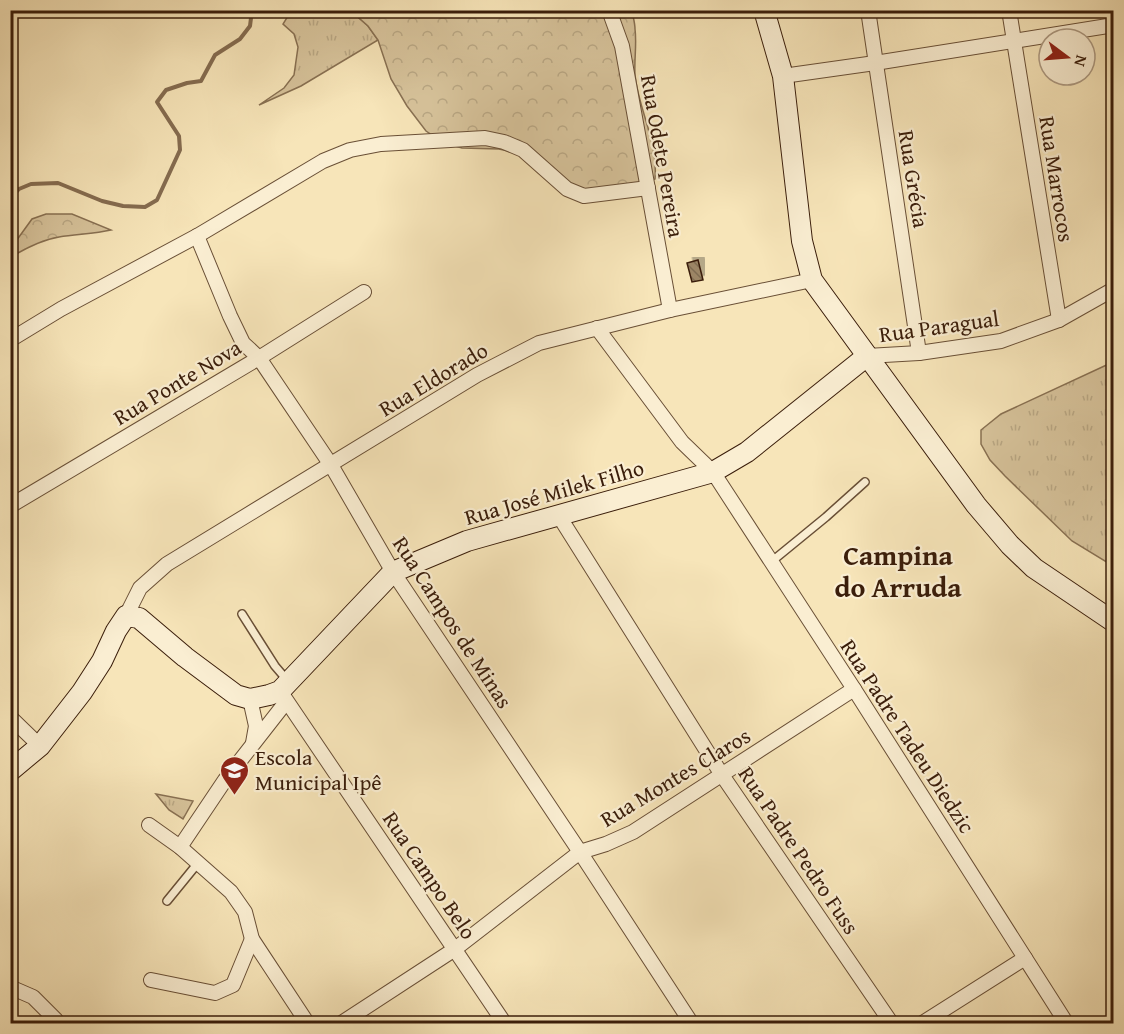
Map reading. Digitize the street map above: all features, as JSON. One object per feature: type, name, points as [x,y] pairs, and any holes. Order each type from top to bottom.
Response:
[{"type":"street","name":"Rua Odete Pereira","points":[[609,10],[622,46],[670,310]]},
{"type":"street","points":[[765,10],[783,76],[802,241],[812,280],[976,505],[1010,545],[1034,568],[1113,622]]},
{"type":"street","name":"Rua Grécia","points":[[868,10],[919,353]]},
{"type":"street","name":"Rua Marrocos","points":[[1009,10],[1059,320]]},
{"type":"street","points":[[783,76],[1113,25]]},
{"type":"street","points":[[10,340],[61,309],[196,236],[323,161],[350,150],[381,144],[485,138],[504,142],[523,150],[567,189],[584,195],[648,188]]},
{"type":"street","name":"Rua Campos de Minas","points":[[196,236],[243,343],[259,358],[332,465],[393,572],[692,1023]]},
{"type":"street","name":"Rua Eldorado","points":[[126,616],[140,588],[167,564],[477,375],[539,343],[670,310],[812,280]]},
{"type":"street","name":"Rua Paragual","points":[[867,356],[919,353],[1001,341],[1059,320],[1113,289]]},
{"type":"street","name":"Rua Ponte Nova","points":[[10,506],[259,358],[364,291]]},
{"type":"street","name":"Rua Padre Tadeu Diedzic","points":[[597,328],[682,442],[713,472],[1066,1023]]},
{"type":"street","name":"Rua José Milek Filho","points":[[285,692],[393,572],[468,541],[713,472],[747,452],[867,356]]},
{"type":"street","name":"Rua Padre Pedro Fuss","points":[[559,516],[722,775],[892,1023]]},
{"type":"street","points":[[10,771],[40,746],[82,692],[126,616],[139,618],[185,657],[236,695],[250,699],[285,692]]},
{"type":"street","name":"Rua Montes Claros","points":[[340,1023],[456,949],[580,852],[633,832],[854,689]]},
{"type":"street","points":[[180,847],[225,780],[252,745],[285,692]]},
{"type":"street","name":"Rua Campo Belo","points":[[285,692],[505,1023]]},
{"type":"street","points":[[250,699],[256,726],[252,745]]},
{"type":"street","points":[[10,717],[40,746]]},
{"type":"street","points":[[149,825],[180,847],[231,892],[244,912],[252,939],[308,1023]]},
{"type":"street","points":[[151,980],[215,993],[233,985],[252,939]]},
{"type":"street","points":[[921,1023],[1025,958]]},
{"type":"street","points":[[10,987],[33,997],[56,1020]]},
{"type":"lane","points":[[771,562],[865,482]]},
{"type":"lane","points":[[242,614],[275,666],[285,692]]},
{"type":"lane","points":[[167,901],[198,863]]},
{"type":"green space","points":[[291,11],[351,11],[368,26],[378,40],[301,86],[259,105],[284,88],[294,75],[298,47],[294,34],[283,24]]},
{"type":"green space","points":[[351,11],[632,11],[636,35],[635,75],[654,152],[655,179],[630,187],[583,193],[516,153],[499,149],[462,148],[444,143],[426,131],[407,106],[391,79],[378,40],[368,26]]},
{"type":"green space","points":[[46,214],[72,214],[111,230],[52,238],[11,257],[11,248],[32,219]]},
{"type":"green space","points":[[1113,362],[1113,566],[1072,541],[1005,476],[990,460],[981,444],[981,430],[1001,414]]},
{"type":"green space","points":[[156,794],[193,801],[183,819],[169,810]]},
{"type":"building","points":[[698,260],[703,280],[692,282],[687,263]]},
{"type":"waterway","points":[[10,199],[19,189],[31,184],[58,183],[102,201],[123,206],[145,207],[157,200],[180,150],[179,136],[157,102],[166,90],[201,81],[215,55],[240,39],[250,26],[252,10]]},
{"type":"place","name":"Escola Municipal Ipê","points":[[234,796]]},
{"type":"district","name":"Campina do Arruda","points":[[898,570]]}]
